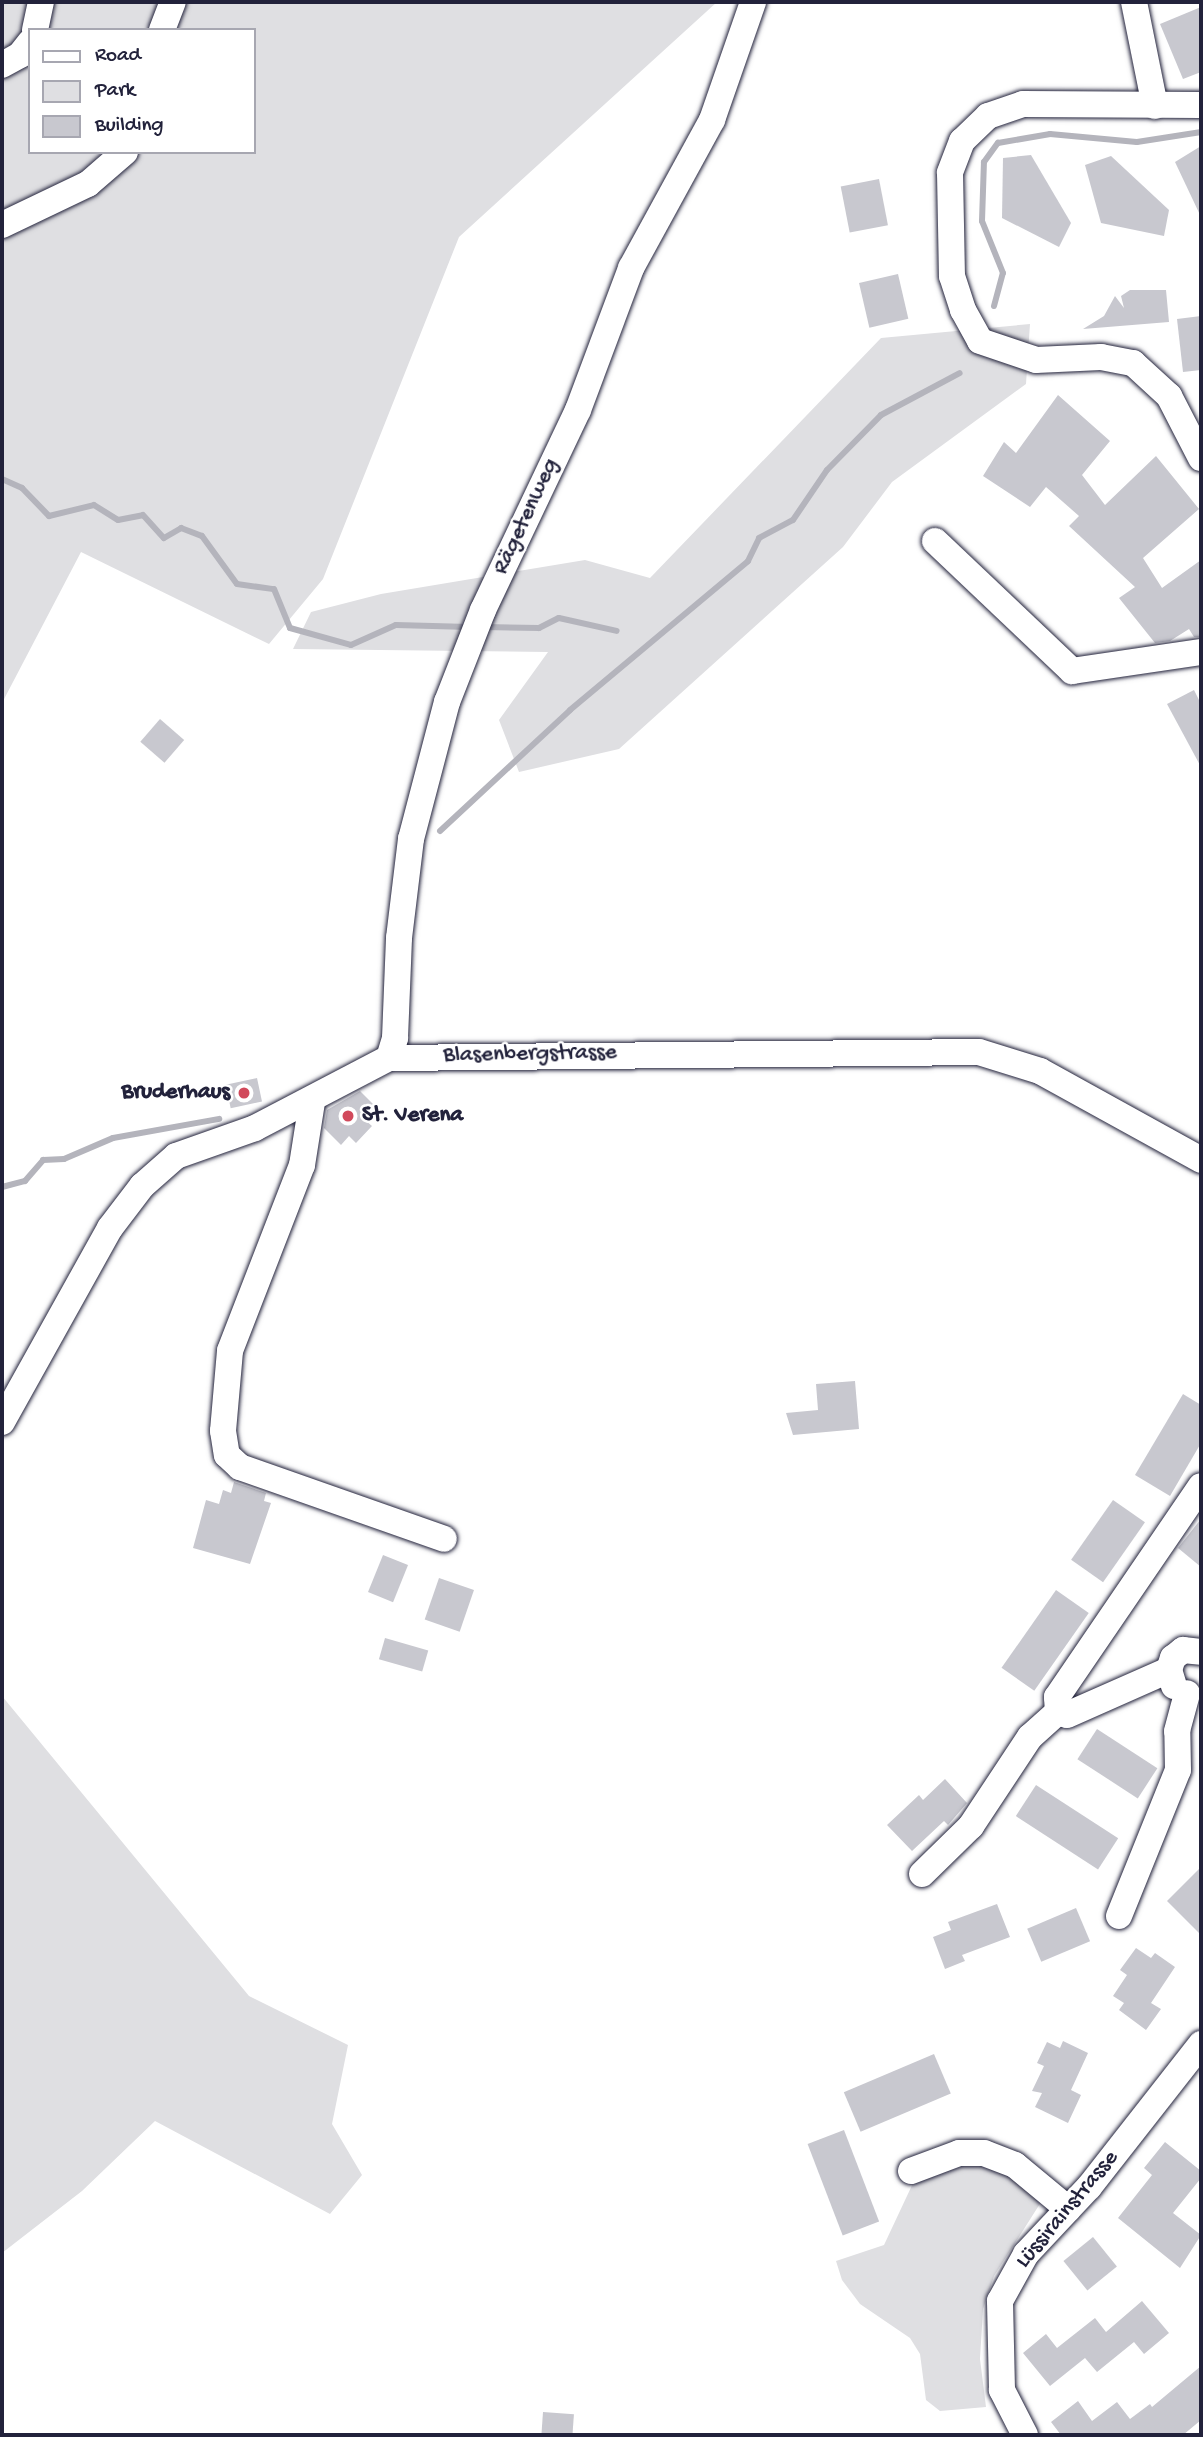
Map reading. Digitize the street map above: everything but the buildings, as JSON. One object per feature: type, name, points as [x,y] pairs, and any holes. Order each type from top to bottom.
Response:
[{"type":"street","points":[[35,28],[41,2]]},
{"type":"street","points":[[163,28],[173,2]]},
{"type":"street","name":"Rägetenweg","points":[[389,1058],[395,1038],[399,938],[411,839],[425,776],[467,646],[578,410],[631,268],[712,120],[753,2]]},
{"type":"street","points":[[1134,2],[1155,106]]},
{"type":"street","points":[[2,65],[20,55],[28,45]]},
{"type":"street","points":[[1201,105],[1033,103],[988,116],[962,141],[950,173],[952,276],[963,310],[980,341],[1036,360],[1101,357],[1142,369],[1169,396],[1201,458]]},
{"type":"street","points":[[2,225],[88,184],[123,154]]},
{"type":"street","points":[[935,541],[1072,671],[1201,652]]},
{"type":"street","name":"Blasenbergstrasse","points":[[2,1422],[110,1228],[142,1186],[176,1156],[255,1129],[312,1102],[344,1079],[389,1058],[979,1052],[1040,1071],[1201,1160]]},
{"type":"street","points":[[312,1102],[303,1165],[230,1351],[223,1431],[227,1455],[240,1467],[444,1538]]},
{"type":"street","points":[[1058,1712],[1057,1697],[1201,1486]]},
{"type":"street","points":[[1058,1712],[1067,1715],[1168,1670],[1178,1653],[1201,1652]]},
{"type":"street","points":[[1119,1916],[1178,1770],[1177,1731],[1194,1692],[1175,1688],[1168,1670]]},
{"type":"street","points":[[922,1874],[971,1826],[1030,1737],[1058,1712]]},
{"type":"street","name":"Lüssirainstrasse","points":[[1025,2435],[1002,2390],[1000,2301],[1026,2253],[1068,2209],[1201,2044]]},
{"type":"street","points":[[911,2171],[959,2153],[984,2153],[1015,2165],[1068,2209]]},
{"type":"green space","points":[[2,2],[717,2],[459,237],[323,579],[269,644],[81,552],[2,703]]},
{"type":"green space","points":[[1030,324],[1026,384],[892,482],[843,547],[619,749],[519,772],[499,720],[548,652],[293,649],[311,612],[381,594],[585,560],[650,578],[881,338]]},
{"type":"green space","points":[[2,1696],[249,1996],[348,2045],[332,2124],[362,2175],[330,2214],[155,2121],[82,2191],[2,2253]]},
{"type":"green space","points":[[994,2164],[1043,2199],[994,2276],[983,2309],[980,2359],[986,2407],[940,2411],[926,2400],[920,2354],[910,2338],[860,2304],[842,2280],[836,2261],[884,2245],[914,2181],[956,2166]]},
{"type":"waterway","points":[[994,306],[1003,273],[982,221],[984,162],[998,143],[1050,134],[1137,142],[1201,132]]},
{"type":"waterway","points":[[440,831],[570,710],[748,561],[759,538],[793,520],[827,470],[881,415],[960,373]]},
{"type":"waterway","points":[[2,479],[22,488],[49,516],[94,505],[118,520],[143,515],[164,538],[181,528],[202,536],[237,584],[274,589],[290,628],[351,645],[396,625],[469,627]]},
{"type":"waterway","points":[[484,627],[539,628],[559,618],[617,631]]},
{"type":"waterway","points":[[2,1187],[25,1181],[43,1160],[64,1159],[113,1138],[219,1119]]},
{"type":"place","name":"Bruderhaus","points":[[244,1093]]},
{"type":"place","name":"St. Verena","points":[[348,1116]]}]
